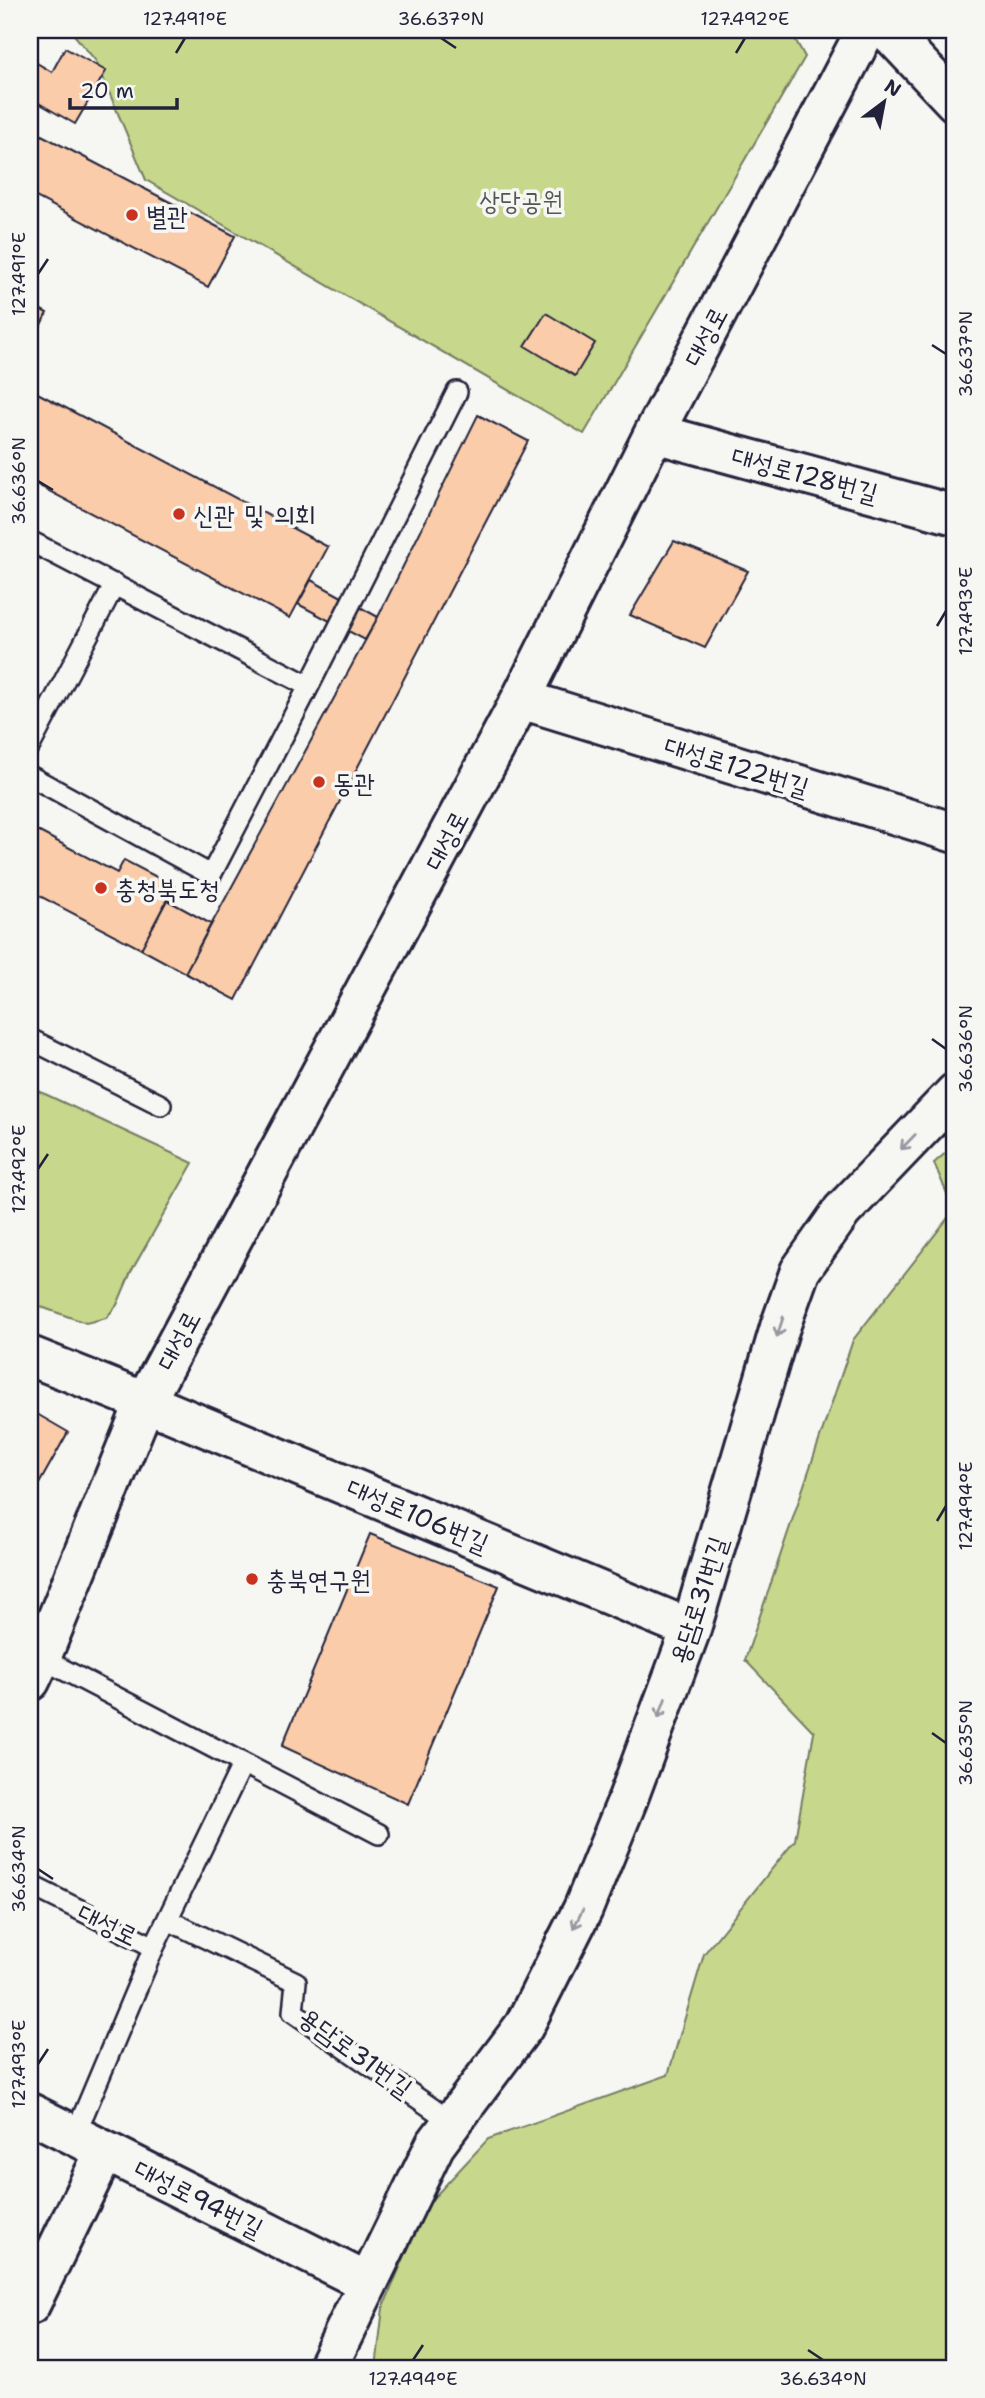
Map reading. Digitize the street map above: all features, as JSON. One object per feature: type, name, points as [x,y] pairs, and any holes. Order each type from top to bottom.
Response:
[{"type":"street","name":"대성로","points":[[36,1669],[145,1402],[521,699],[654,433],[866,30]]},
{"type":"street","points":[[887,30],[955,102]]},
{"type":"street","name":"대성로128번길","points":[[654,433],[955,515]]},
{"type":"street","name":"대성로122번길","points":[[521,699],[954,830]]},
{"type":"street","name":"용담로31번길","points":[[327,2368],[435,2145],[524,2026],[583,1909],[627,1801],[691,1629],[780,1328],[800,1271],[842,1211],[955,1094]]},
{"type":"street","name":"대성로106번길","points":[[30,1356],[691,1629]]},
{"type":"street","name":"대성로94번길","points":[[30,2113],[368,2283]]},
{"type":"street","points":[[30,2305],[90,2143]]},
{"type":"lane","points":[[30,776],[211,875],[457,392]]},
{"type":"lane","points":[[30,541],[309,686]]},
{"type":"lane","points":[[30,746],[115,584]]},
{"type":"lane","points":[[30,1039],[161,1105]]},
{"type":"lane","name":"대성로","points":[[36,1669],[243,1763],[379,1834]]},
{"type":"lane","name":"대성로","points":[[30,1885],[155,1947],[243,1763]]},
{"type":"lane","name":"용담로31번길","points":[[168,1920],[296,1982],[293,2012],[452,2122]]},
{"type":"lane","points":[[90,2143],[155,1947]]},
{"type":"green space","name":"상당공원","points":[[70,30],[790,30],[805,57],[584,434],[146,180],[96,61]]},
{"type":"green space","points":[[30,1087],[193,1163],[131,1272],[117,1305],[106,1318],[86,1323],[30,1303]]},
{"type":"green space","points":[[955,1145],[955,2368],[376,2368],[383,2308],[425,2207],[488,2139],[668,2075],[704,1954],[795,1840],[814,1732],[745,1660],[853,1340],[954,1210],[934,1163]]},
{"type":"building","points":[[65,48],[106,71],[75,124],[30,98],[30,59],[52,72]]},
{"type":"building","name":"별관","points":[[30,129],[235,236],[208,287],[30,194]]},
{"type":"building","points":[[30,304],[47,313],[30,346]]},
{"type":"building","points":[[546,313],[595,343],[575,376],[525,346]]},
{"type":"building","name":"신관 및 의회","points":[[30,389],[328,547],[290,618],[30,481]]},
{"type":"building","name":"동관","points":[[478,415],[528,441],[236,1000],[185,973],[378,617]]},
{"type":"building","points":[[674,541],[748,571],[705,648],[630,615]]},
{"type":"building","points":[[311,580],[378,617],[365,640],[298,604]]},
{"type":"building","name":"충청북도청","points":[[30,827],[117,873],[124,860],[174,886],[141,949],[30,891]]},
{"type":"building","points":[[167,900],[211,924],[185,973],[141,949]]},
{"type":"building","points":[[30,1410],[68,1432],[30,1500]]},
{"type":"building","points":[[370,1534],[499,1586],[408,1804],[282,1746]]},
{"type":"place","name":"별관","points":[[132,215]]},
{"type":"place","name":"신관 및 의회","points":[[179,514]]},
{"type":"place","name":"동관","points":[[319,782]]},
{"type":"place","name":"충청북도청","points":[[101,888]]},
{"type":"place","name":"충북연구원","points":[[252,1579]]}]
